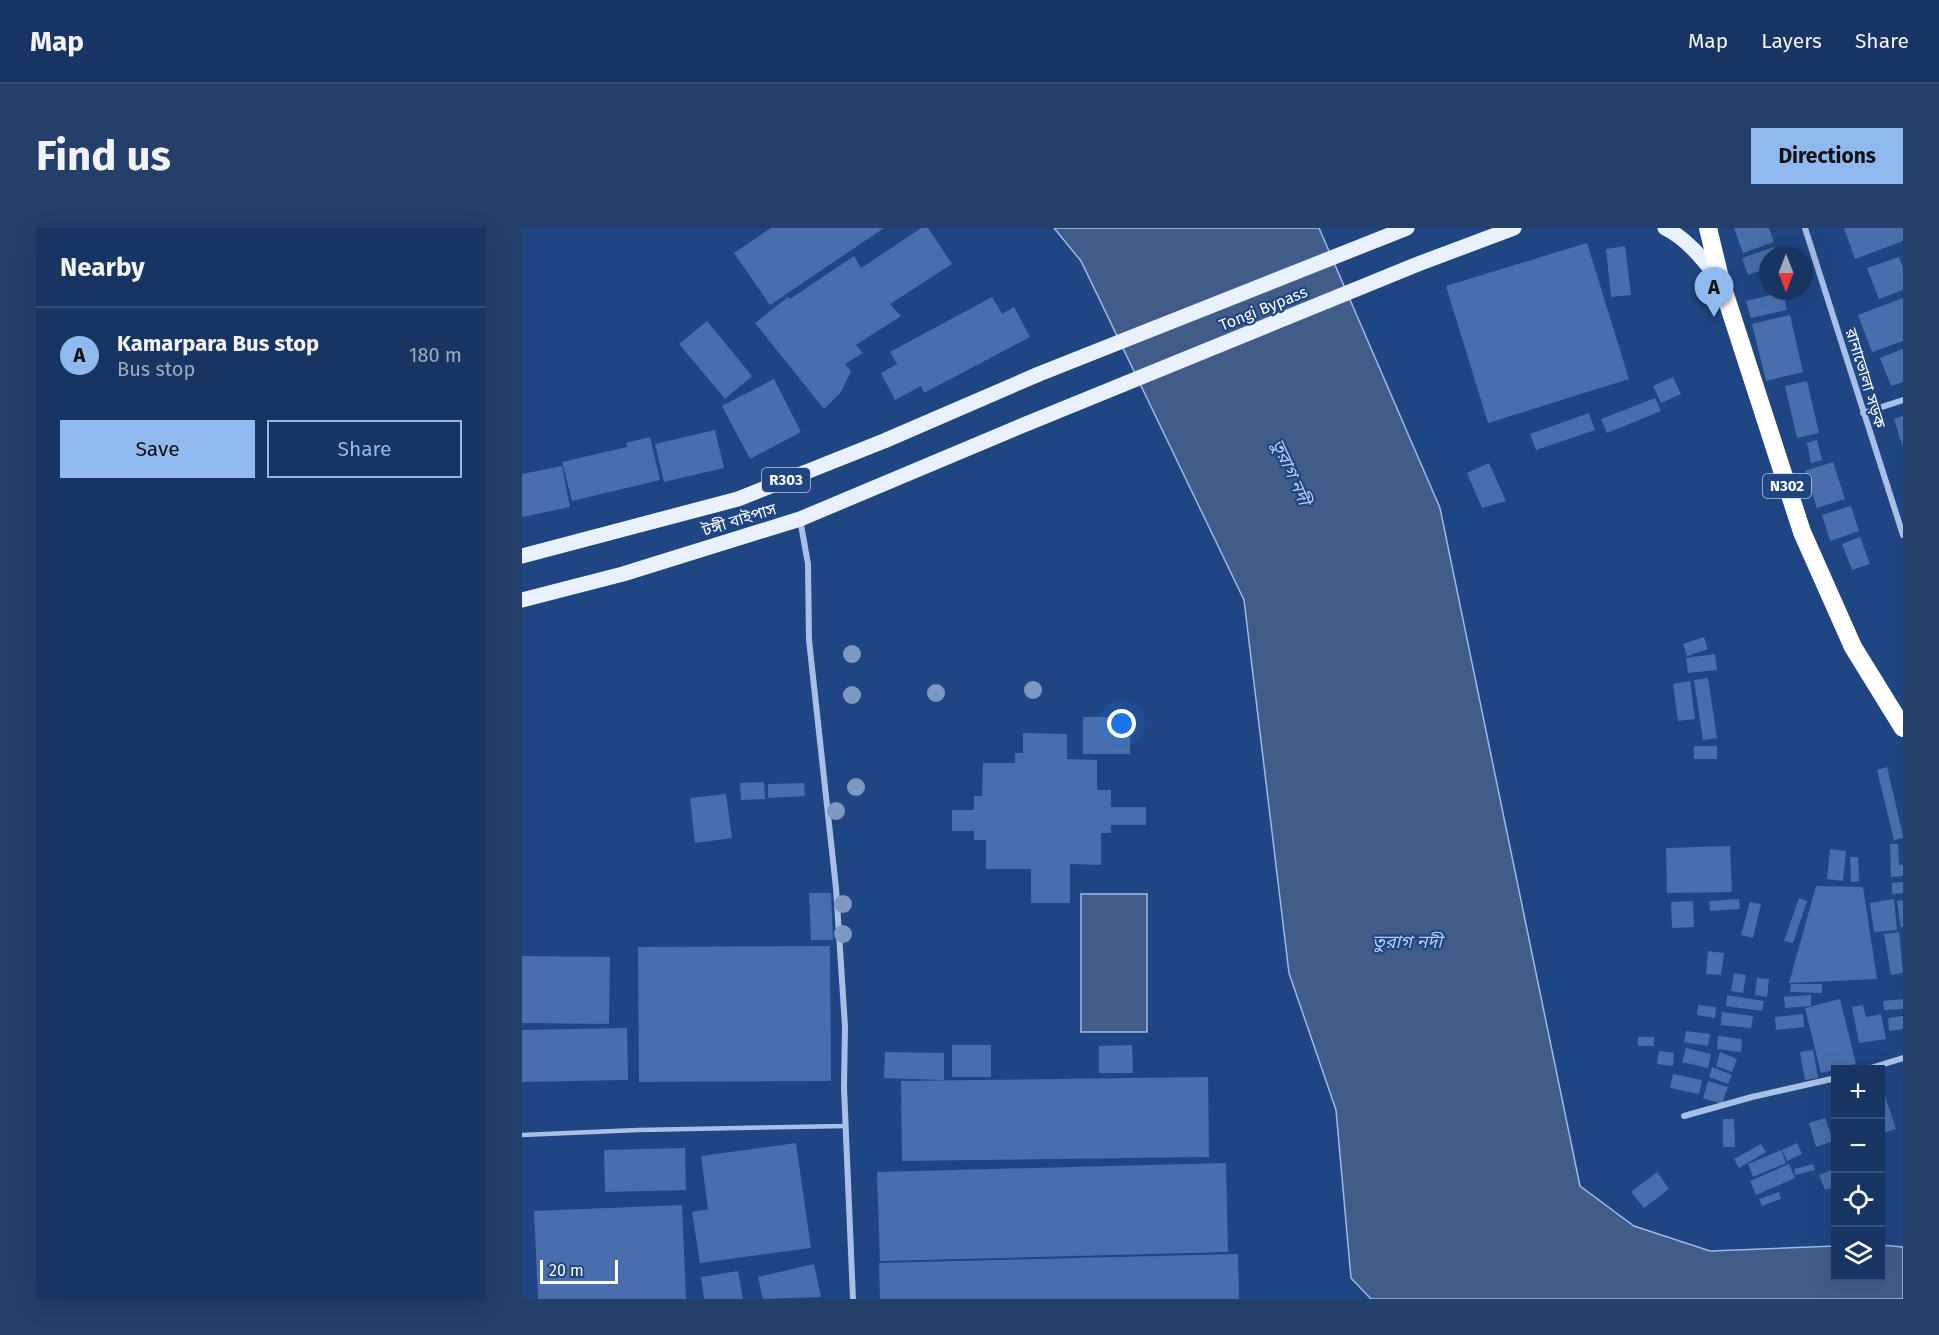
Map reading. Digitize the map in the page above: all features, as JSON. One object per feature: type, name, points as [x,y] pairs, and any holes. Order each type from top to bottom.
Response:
[{"type":"highway","name":"N302","points":[[1708,228],[1721,282],[1802,532],[1853,648],[1903,728]]},
{"type":"main road","name":"Tongi Bypass","points":[[1026,424],[1418,264],[1514,228]]},
{"type":"main road","points":[[1665,228],[1674,232],[1700,257],[1721,282]]},
{"type":"main road","name":"R303","points":[[522,556],[738,499],[884,441],[1039,374],[1404,229]]},
{"type":"main road","name":"টঙ্গী বাইপাস","points":[[522,600],[622,574],[800,519],[1026,424]]},
{"type":"street","name":"রানাভোলা সড়ক","points":[[1805,228],[1903,535]]},
{"type":"street","points":[[1863,413],[1903,400]]},
{"type":"street","points":[[800,519],[808,564],[809,640],[836,888],[845,1026],[853,1299]]},
{"type":"street","points":[[1880,1065],[1903,1058]]},
{"type":"street","points":[[1683,1116],[1752,1096],[1831,1079]]},
{"type":"lane","points":[[522,1135],[847,1126]]},
{"type":"water","name":"তুরাগ নদী","points":[[1054,228],[1319,228],[1440,508],[1580,1186],[1634,1226],[1710,1251],[1831,1246],[1831,1281],[1885,1281],[1885,1245],[1903,1247],[1903,1299],[1371,1299],[1351,1278],[1336,1110],[1289,973],[1244,600],[1081,261]]},
{"type":"water","points":[[1081,894],[1147,894],[1147,1032],[1081,1032]]},
{"type":"building","points":[[771,228],[884,228],[770,305],[734,253]]},
{"type":"building","points":[[921,228],[928,228],[952,264],[890,304],[901,316],[856,345],[863,353],[845,364],[851,371],[841,392],[824,409],[755,323],[788,297],[790,299],[854,256],[861,268]]},
{"type":"building","points":[[1734,228],[1769,228],[1774,242],[1743,253]]},
{"type":"building","points":[[1844,228],[1903,228],[1903,241],[1855,259]]},
{"type":"building","points":[[1587,243],[1629,379],[1488,423],[1446,286]]},
{"type":"building","points":[[1625,246],[1631,295],[1611,297],[1606,249]]},
{"type":"building","points":[[1759,252],[1759,271],[1748,275],[1742,258]]},
{"type":"building","points":[[1899,257],[1903,268],[1903,290],[1879,299],[1867,268]]},
{"type":"building","points":[[992,297],[1002,314],[1014,307],[1030,337],[924,393],[921,386],[895,400],[881,373],[897,364],[890,352]]},
{"type":"building","points":[[1759,298],[1759,300],[1785,300],[1787,310],[1751,318],[1746,301]]},
{"type":"building","points":[[1903,298],[1903,341],[1872,352],[1858,315]]},
{"type":"building","points":[[1790,315],[1803,372],[1766,381],[1752,324]]},
{"type":"building","points":[[707,321],[752,376],[725,399],[679,344]]},
{"type":"building","points":[[1903,349],[1903,382],[1891,386],[1880,358]]},
{"type":"building","points":[[1673,377],[1681,394],[1661,403],[1653,386]]},
{"type":"building","points":[[774,379],[801,432],[750,459],[722,406]]},
{"type":"building","points":[[1807,381],[1819,433],[1797,438],[1785,386]]},
{"type":"building","points":[[1655,398],[1661,411],[1607,433],[1601,419]]},
{"type":"building","points":[[1589,413],[1595,430],[1536,450],[1530,434]]},
{"type":"building","points":[[1903,416],[1903,447],[1894,419]]},
{"type":"building","points":[[715,430],[724,468],[664,482],[655,444]]},
{"type":"building","points":[[650,437],[660,480],[572,501],[562,462],[627,447],[626,443]]},
{"type":"building","points":[[1817,440],[1822,460],[1811,463],[1807,443]]},
{"type":"building","points":[[1833,462],[1845,499],[1817,508],[1805,471]]},
{"type":"building","points":[[1489,463],[1506,501],[1482,508],[1467,473]]},
{"type":"building","points":[[562,466],[570,507],[522,517],[522,474]]},
{"type":"building","points":[[1851,506],[1859,531],[1830,541],[1822,515]]},
{"type":"building","points":[[1860,537],[1870,564],[1852,570],[1842,544]]},
{"type":"building","points":[[1704,637],[1708,649],[1687,656],[1683,644]]},
{"type":"building","points":[[1715,654],[1717,670],[1688,673],[1686,658]]},
{"type":"building","points":[[1708,678],[1717,738],[1703,740],[1694,680]]},
{"type":"building","points":[[1690,681],[1695,719],[1678,721],[1673,684]]},
{"type":"building","points":[[1083,717],[1130,717],[1130,754],[1083,754]]},
{"type":"building","points":[[1023,733],[1067,734],[1067,759],[1097,760],[1097,790],[1111,790],[1111,807],[1146,807],[1146,825],[1111,825],[1111,833],[1101,833],[1101,865],[1070,864],[1070,903],[1031,903],[1031,869],[986,869],[986,840],[974,840],[974,831],[952,831],[952,810],[974,810],[974,796],[982,796],[983,763],[1015,763],[1015,753],[1023,753]]},
{"type":"building","points":[[1694,746],[1717,746],[1717,759],[1694,759]]},
{"type":"building","points":[[1887,767],[1903,836],[1903,838],[1894,840],[1877,770]]},
{"type":"building","points":[[764,782],[765,799],[741,800],[740,783]]},
{"type":"building","points":[[804,783],[805,796],[768,798],[768,784]]},
{"type":"building","points":[[726,794],[732,838],[695,843],[690,798]]},
{"type":"building","points":[[1890,844],[1898,844],[1899,865],[1903,865],[1903,876],[1891,877]]},
{"type":"building","points":[[1730,846],[1732,892],[1667,893],[1666,848]]},
{"type":"building","points":[[1830,849],[1846,851],[1843,881],[1827,879]]},
{"type":"building","points":[[1850,857],[1858,857],[1859,881],[1851,882]]},
{"type":"building","points":[[1903,882],[1903,893],[1892,894],[1892,883]]},
{"type":"building","points":[[1816,886],[1863,887],[1877,979],[1789,983]]},
{"type":"building","points":[[809,893],[831,893],[833,940],[811,940]]},
{"type":"building","points":[[1799,898],[1807,901],[1793,943],[1784,941]]},
{"type":"building","points":[[1739,899],[1740,909],[1710,911],[1709,901]]},
{"type":"building","points":[[1894,899],[1897,930],[1874,932],[1870,903]]},
{"type":"building","points":[[1903,900],[1903,927],[1901,927],[1897,901]]},
{"type":"building","points":[[1693,901],[1694,927],[1672,928],[1671,902]]},
{"type":"building","points":[[1750,902],[1761,904],[1753,938],[1741,935]]},
{"type":"building","points":[[1899,932],[1903,973],[1891,975],[1884,934]]},
{"type":"building","points":[[830,946],[831,1081],[639,1082],[638,947]]},
{"type":"building","points":[[1708,951],[1724,953],[1721,975],[1706,974]]},
{"type":"building","points":[[522,956],[610,957],[609,1024],[522,1023]]},
{"type":"building","points":[[1734,973],[1746,975],[1743,993],[1731,991]]},
{"type":"building","points":[[1757,978],[1769,979],[1767,997],[1755,995]]},
{"type":"building","points":[[1791,984],[1822,984],[1822,993],[1790,992]]},
{"type":"building","points":[[1727,995],[1764,1001],[1762,1011],[1726,1006]]},
{"type":"building","points":[[1811,995],[1811,1006],[1785,1008],[1784,997]]},
{"type":"building","points":[[1840,999],[1856,1064],[1831,1065],[1831,1070],[1821,1073],[1805,1008]]},
{"type":"building","points":[[1903,999],[1903,1009],[1884,1010],[1883,1001]]},
{"type":"building","points":[[1698,1005],[1716,1007],[1715,1018],[1697,1015]]},
{"type":"building","points":[[1863,1005],[1866,1017],[1881,1014],[1886,1039],[1859,1043],[1852,1007]]},
{"type":"building","points":[[1722,1012],[1753,1016],[1751,1028],[1721,1025]]},
{"type":"building","points":[[1803,1014],[1804,1027],[1776,1030],[1775,1017]]},
{"type":"building","points":[[1903,1016],[1903,1029],[1889,1031],[1888,1018]]},
{"type":"building","points":[[627,1028],[628,1080],[522,1082],[522,1030]]},
{"type":"building","points":[[1686,1031],[1710,1034],[1708,1046],[1684,1042]]},
{"type":"building","points":[[1718,1036],[1742,1039],[1741,1052],[1717,1049]]},
{"type":"building","points":[[1638,1037],[1654,1037],[1654,1046],[1638,1046]]},
{"type":"building","points":[[952,1045],[991,1045],[991,1077],[952,1077]]},
{"type":"building","points":[[1132,1045],[1133,1073],[1099,1073],[1099,1046]]},
{"type":"building","points":[[1686,1048],[1711,1054],[1708,1068],[1682,1062]]},
{"type":"building","points":[[1813,1050],[1818,1078],[1805,1080],[1800,1052]]},
{"type":"building","points":[[1659,1051],[1674,1053],[1673,1066],[1657,1064]]},
{"type":"building","points":[[885,1052],[944,1053],[944,1080],[884,1078]]},
{"type":"building","points":[[1720,1052],[1737,1059],[1732,1072],[1716,1066]]},
{"type":"building","points":[[1712,1067],[1732,1075],[1728,1084],[1709,1077]]},
{"type":"building","points":[[1673,1074],[1702,1080],[1699,1094],[1670,1088]]},
{"type":"building","points":[[1208,1077],[1209,1157],[902,1161],[901,1081]]},
{"type":"building","points":[[1708,1081],[1728,1087],[1722,1104],[1703,1098]]},
{"type":"building","points":[[1885,1096],[1896,1129],[1885,1132]]},
{"type":"building","points":[[1825,1118],[1831,1142],[1816,1147],[1809,1123]]},
{"type":"building","points":[[1723,1119],[1734,1119],[1735,1147],[1723,1147]]},
{"type":"building","points":[[796,1143],[811,1248],[700,1263],[692,1212],[708,1209],[701,1156]]},
{"type":"building","points":[[1797,1143],[1802,1154],[1787,1161],[1782,1150]]},
{"type":"building","points":[[1761,1144],[1766,1152],[1739,1168],[1734,1159]]},
{"type":"building","points":[[685,1148],[686,1190],[605,1192],[604,1150]]},
{"type":"building","points":[[1781,1150],[1786,1163],[1753,1177],[1748,1164]]},
{"type":"building","points":[[1226,1163],[1228,1252],[880,1261],[877,1172]]},
{"type":"building","points":[[1789,1164],[1795,1178],[1756,1195],[1750,1181]]},
{"type":"building","points":[[1813,1164],[1815,1170],[1795,1175],[1794,1169]]},
{"type":"building","points":[[1831,1170],[1831,1188],[1825,1190],[1819,1175]]},
{"type":"building","points":[[1657,1172],[1669,1189],[1644,1208],[1631,1192]]},
{"type":"building","points":[[1779,1192],[1781,1199],[1762,1206],[1759,1199]]},
{"type":"building","points":[[682,1205],[686,1299],[538,1299],[534,1211]]},
{"type":"building","points":[[1238,1254],[1239,1299],[880,1299],[879,1263]]},
{"type":"building","points":[[814,1264],[821,1297],[763,1299],[758,1277]]},
{"type":"building","points":[[738,1271],[743,1299],[704,1299],[701,1277]]},
{"type":"place","name":"Kamarpara Bus stop","points":[[1714,317]]}]
